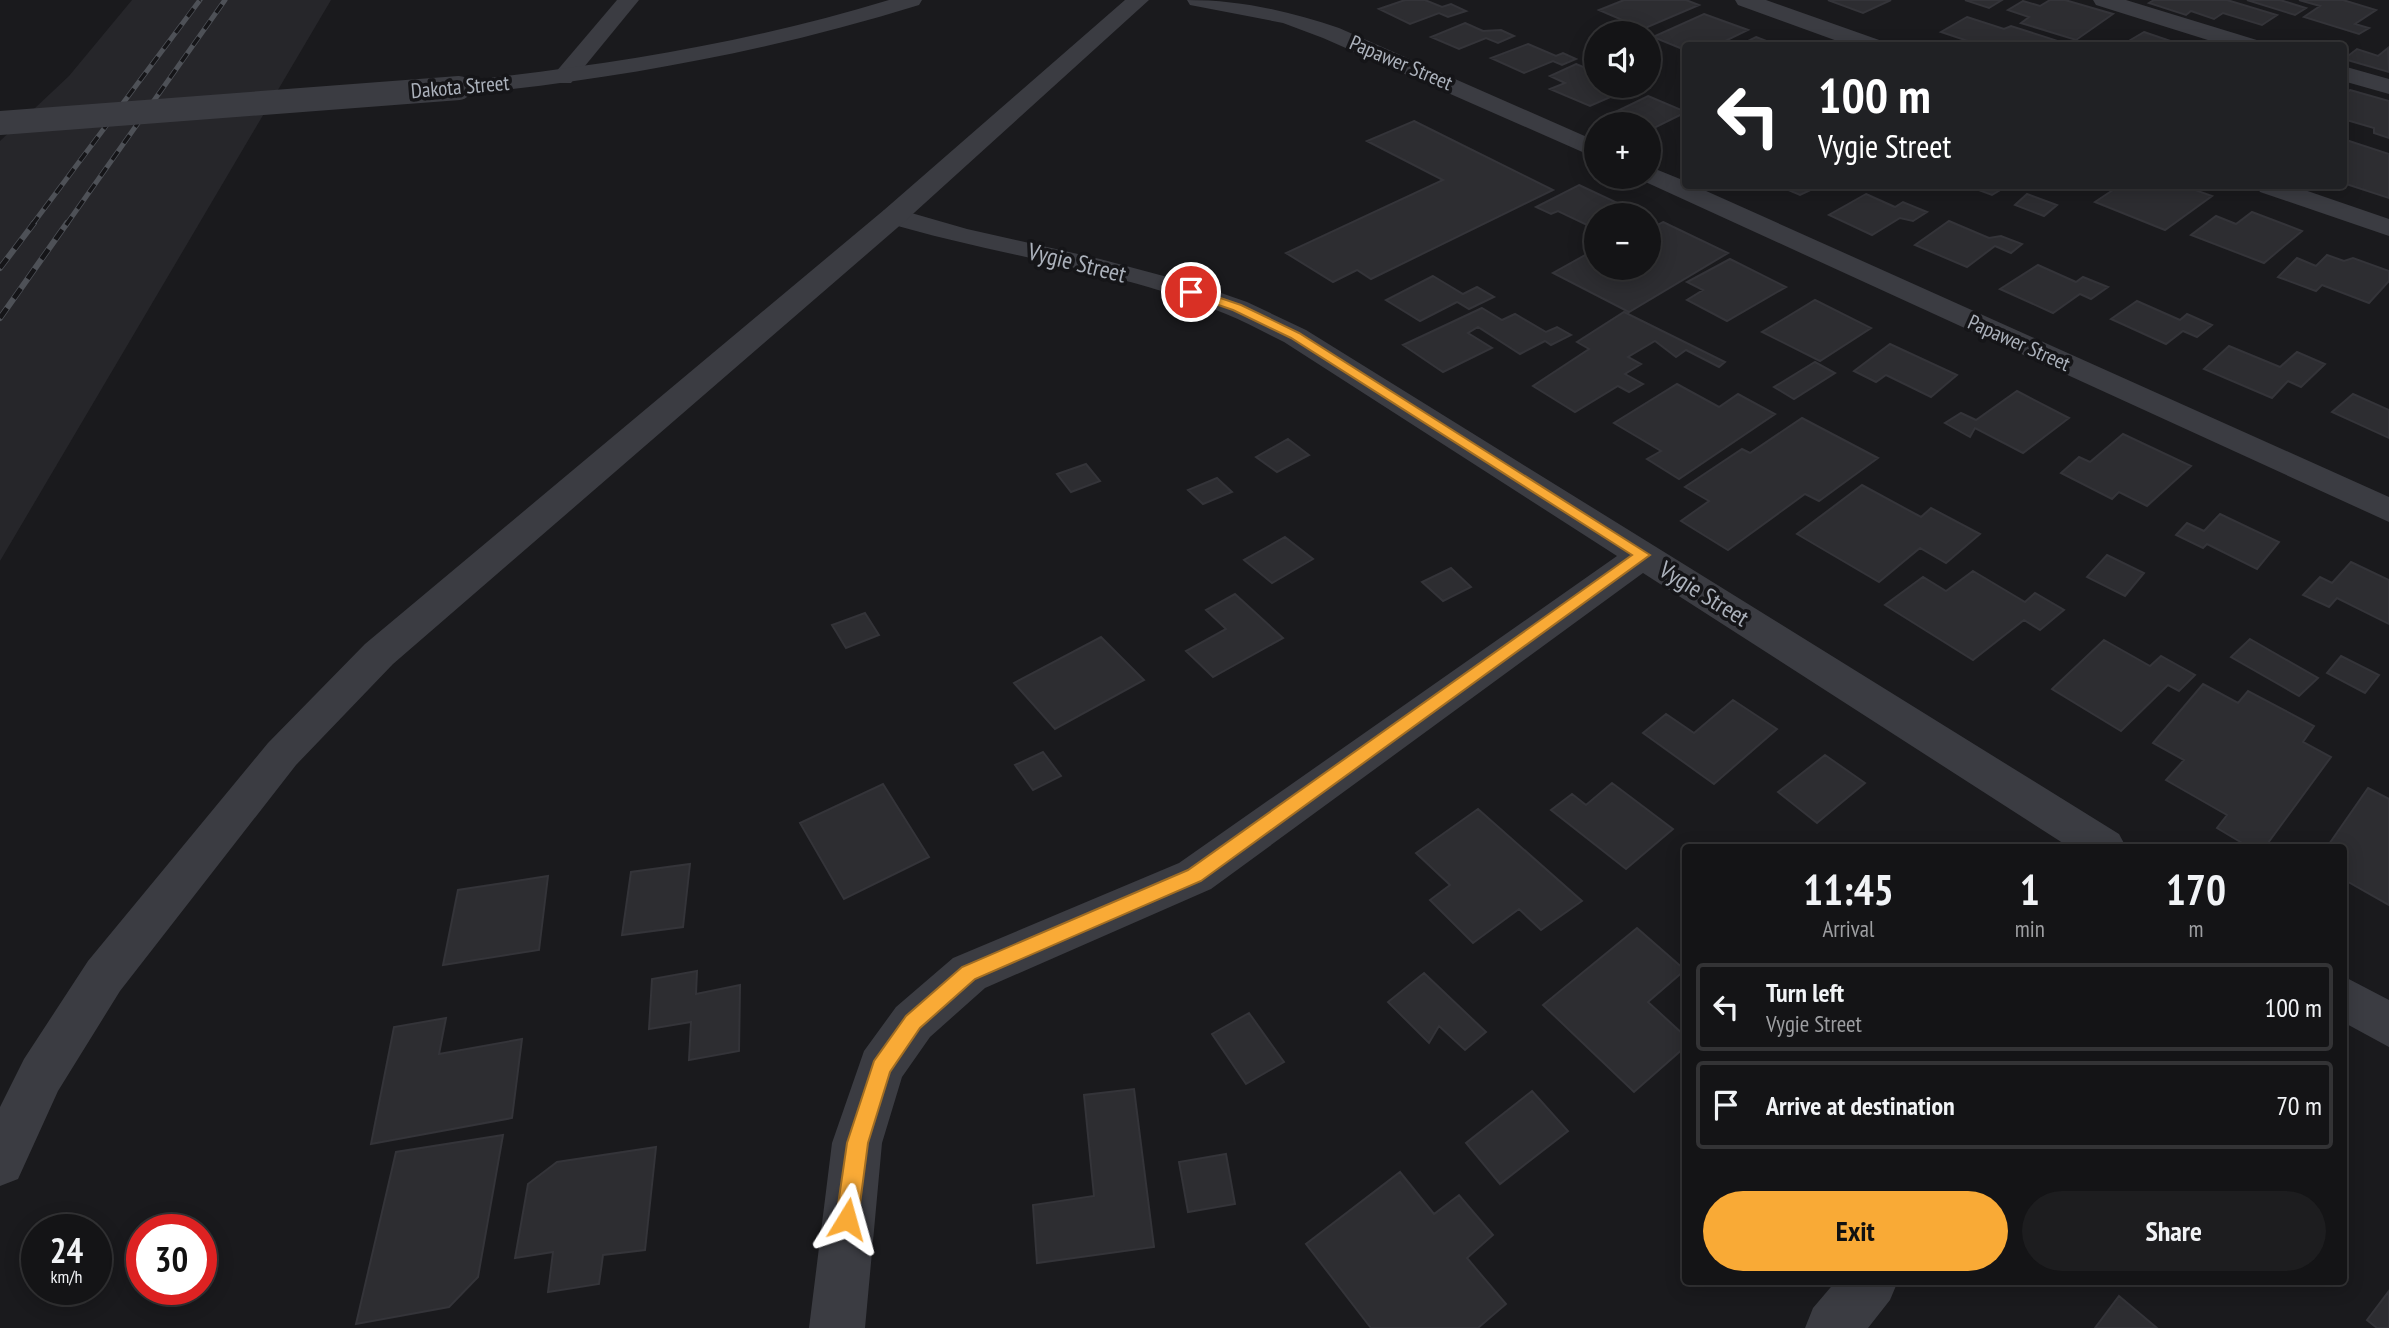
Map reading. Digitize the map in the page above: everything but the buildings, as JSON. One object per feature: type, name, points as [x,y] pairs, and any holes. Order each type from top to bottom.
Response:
[{"type":"street","points":[[563,78],[628,0]]},
{"type":"street","name":"Dakota Street","points":[[0,123],[563,78],[650,66],[790,36],[911,0]]},
{"type":"street","points":[[0,1161],[41,1075],[104,976],[282,754],[379,654],[894,216],[1139,0]]},
{"type":"street","name":"Papawer Street","points":[[1198,0],[1288,18],[1332,33],[1584,145]]},
{"type":"street","points":[[1746,0],[1863,42]]},
{"type":"street","points":[[2104,0],[2239,42]]},
{"type":"street","points":[[2347,74],[2389,87]]},
{"type":"street","name":"Papawer Street","points":[[1661,180],[2389,511]]},
{"type":"street","points":[[2278,189],[2389,228]]},
{"type":"street","name":"Vygie Street","points":[[894,216],[961,236],[1100,267],[1237,308],[1295,336],[2099,844]]},
{"type":"street","points":[[837,1328],[841,1269],[857,1143],[881,1067],[913,1022],[969,973],[1195,876],[1643,555]]},
{"type":"street","points":[[2347,999],[2389,1025]]},
{"type":"street","points":[[1833,1328],[1868,1285]]},
{"type":"shaded area","points":[[132,0],[331,0],[0,561],[0,141],[69,76]]},
{"type":"railway","points":[[32,225],[200,0]]},
{"type":"railway","points":[[66,225],[225,0]]},
{"type":"railway","points":[[0,268],[34,223]]},
{"type":"railway","points":[[0,318],[67,223]]},
{"type":"route","points":[[847,1219],[857,1143],[881,1067],[913,1022],[969,973],[1195,876],[1643,555],[1295,336],[1237,308],[1191,292]]}]
